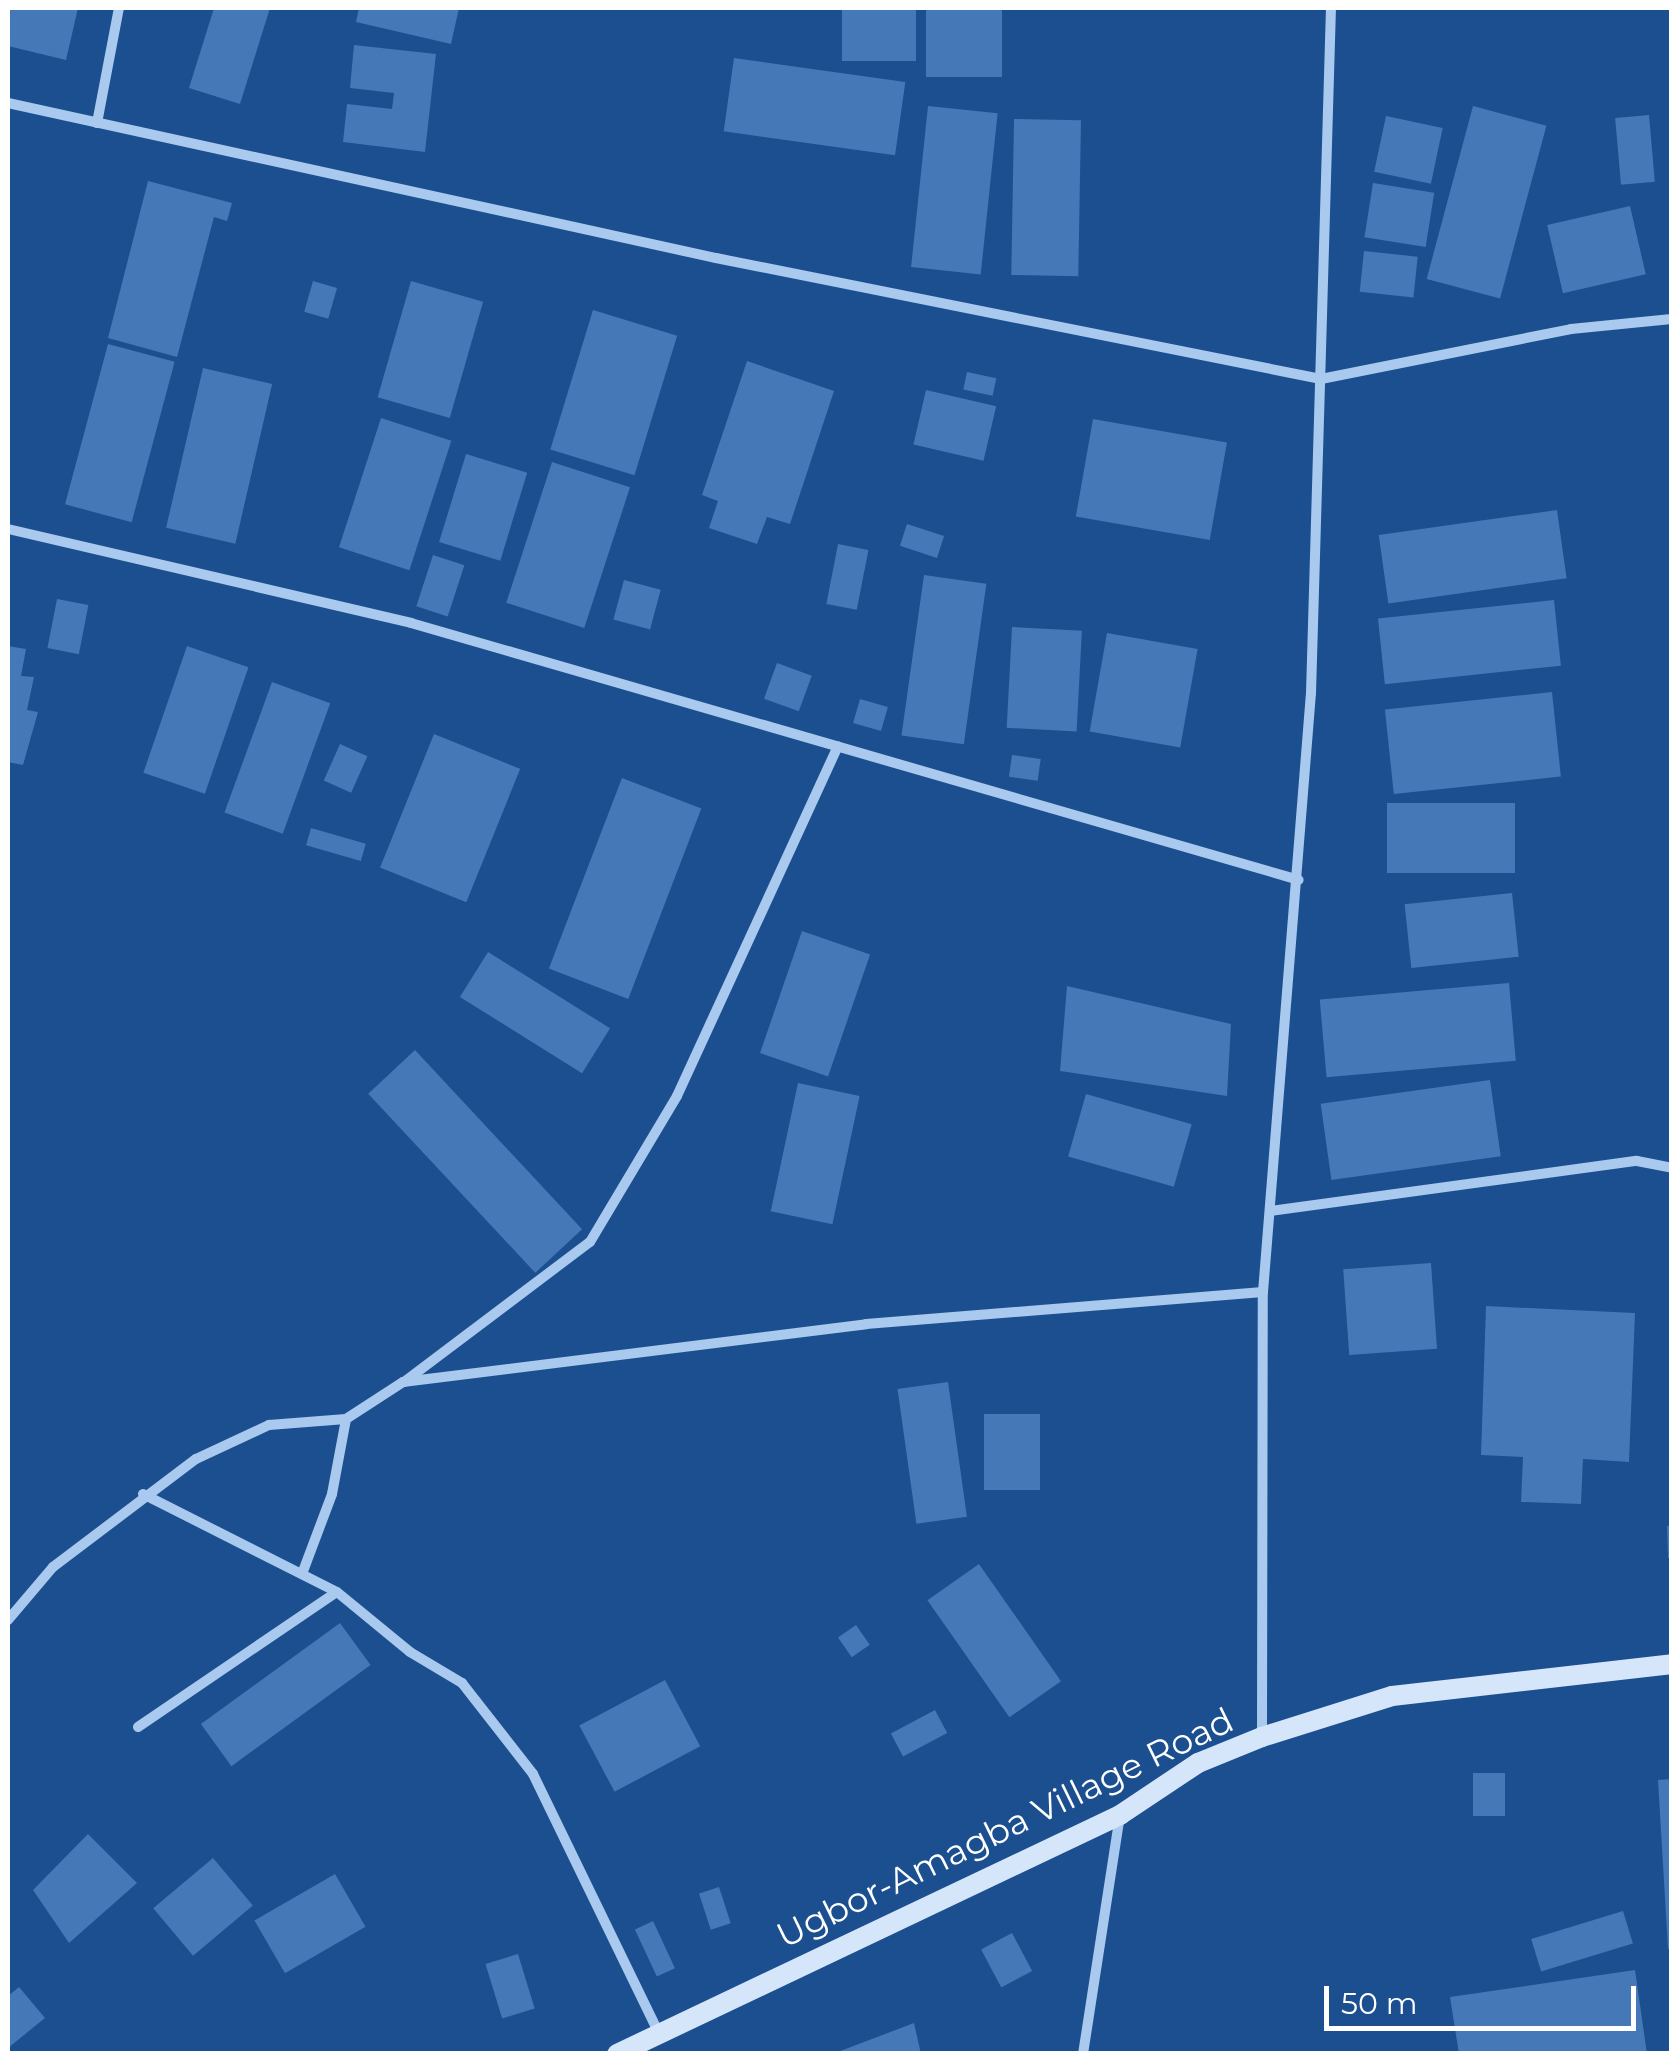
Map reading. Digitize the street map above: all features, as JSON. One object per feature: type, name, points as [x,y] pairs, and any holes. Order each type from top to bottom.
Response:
[{"type":"street","points":[[98,123],[120,8]]},
{"type":"street","points":[[1262,1737],[1263,1292],[1299,880],[1321,379],[1331,8]]},
{"type":"street","points":[[8,104],[792,274],[1321,379],[1571,329],[1672,320]]},
{"type":"street","points":[[8,530],[411,623],[1299,880]]},
{"type":"street","points":[[8,1620],[53,1567],[143,1494],[196,1459],[268,1425],[346,1419],[403,1382],[590,1242],[678,1096],[838,746]]},
{"type":"street","points":[[1270,1211],[1637,1161],[1672,1168]]},
{"type":"street","points":[[403,1382],[866,1324],[1263,1292]]},
{"type":"street","points":[[302,1574],[332,1494],[346,1419]]},
{"type":"street","points":[[143,1494],[338,1592],[410,1652],[462,1683],[499,1724],[533,1774],[659,2034]]},
{"type":"street","points":[[138,1726],[338,1592]]},
{"type":"street","name":"Ugbor-Amagba Village Road","points":[[617,2054],[1120,1815],[1198,1764],[1262,1737],[1392,1696],[1672,1664]]},
{"type":"street","points":[[1083,2054],[1120,1815]]},
{"type":"building","points":[[8,8],[78,8],[66,60],[8,46]]},
{"type":"building","points":[[214,8],[270,8],[240,104],[189,88]]},
{"type":"building","points":[[359,8],[459,8],[451,44],[356,22]]},
{"type":"building","points":[[842,8],[916,8],[916,61],[842,61]]},
{"type":"building","points":[[926,8],[1002,8],[1002,77],[926,77]]},
{"type":"building","points":[[354,45],[436,54],[425,152],[343,142],[347,104],[392,109],[394,93],[350,88]]},
{"type":"building","points":[[734,58],[905,82],[895,155],[724,131]]},
{"type":"building","points":[[928,106],[998,113],[981,274],[911,267]]},
{"type":"building","points":[[1473,106],[1546,126],[1500,299],[1427,279]]},
{"type":"building","points":[[1649,115],[1655,182],[1621,185],[1615,118]]},
{"type":"building","points":[[1386,116],[1443,128],[1431,184],[1374,172]]},
{"type":"building","points":[[1014,119],[1081,120],[1078,276],[1011,275]]},
{"type":"building","points":[[148,181],[232,203],[227,221],[214,217],[177,357],[108,338]]},
{"type":"building","points":[[1373,183],[1434,193],[1426,247],[1364,237]]},
{"type":"building","points":[[1630,206],[1646,274],[1563,293],[1547,225]]},
{"type":"building","points":[[1364,251],[1418,257],[1413,297],[1360,292]]},
{"type":"building","points":[[313,281],[337,288],[328,319],[304,312]]},
{"type":"building","points":[[411,281],[483,302],[450,418],[378,397]]},
{"type":"building","points":[[593,310],[677,336],[634,475],[550,450]]},
{"type":"building","points":[[108,344],[175,362],[132,522],[65,504]]},
{"type":"building","points":[[747,361],[834,391],[790,524],[767,517],[757,544],[709,528],[718,501],[702,495]]},
{"type":"building","points":[[203,368],[272,384],[235,544],[166,528]]},
{"type":"building","points":[[967,372],[996,378],[993,396],[963,390]]},
{"type":"building","points":[[926,390],[996,406],[984,461],[913,445]]},
{"type":"building","points":[[381,418],[451,441],[409,570],[339,547]]},
{"type":"building","points":[[1093,419],[1227,443],[1210,540],[1076,516]]},
{"type":"building","points":[[466,454],[527,473],[500,561],[439,542]]},
{"type":"building","points":[[552,462],[630,487],[584,628],[506,603]]},
{"type":"building","points":[[1557,510],[1567,578],[1388,603],[1379,535]]},
{"type":"building","points":[[907,524],[944,536],[937,558],[900,546]]},
{"type":"building","points":[[838,544],[868,550],[857,610],[826,604]]},
{"type":"building","points":[[433,555],[464,565],[448,617],[416,606]]},
{"type":"building","points":[[924,575],[986,584],[964,744],[901,735]]},
{"type":"building","points":[[624,580],[661,590],[650,629],[613,620]]},
{"type":"building","points":[[57,599],[88,605],[79,654],[47,648]]},
{"type":"building","points":[[1554,600],[1561,666],[1385,684],[1378,619]]},
{"type":"building","points":[[1012,627],[1082,631],[1077,732],[1007,728]]},
{"type":"building","points":[[1107,633],[1198,649],[1180,747],[1090,731]]},
{"type":"building","points":[[8,646],[26,649],[21,676],[34,677],[27,710],[38,712],[23,765],[8,762]]},
{"type":"building","points":[[187,646],[248,667],[205,794],[143,773]]},
{"type":"building","points":[[777,663],[812,676],[799,711],[764,699]]},
{"type":"building","points":[[272,682],[330,703],[283,834],[224,813]]},
{"type":"building","points":[[1552,692],[1561,777],[1394,794],[1385,710]]},
{"type":"building","points":[[860,699],[888,707],[881,731],[853,723]]},
{"type":"building","points":[[434,734],[520,769],[466,902],[380,868]]},
{"type":"building","points":[[340,744],[367,756],[351,793],[324,781]]},
{"type":"building","points":[[1012,755],[1041,759],[1038,781],[1009,777]]},
{"type":"building","points":[[622,778],[701,808],[628,999],[549,968]]},
{"type":"building","points":[[1387,803],[1515,803],[1515,873],[1387,873]]},
{"type":"building","points":[[311,828],[366,844],[361,861],[306,845]]},
{"type":"building","points":[[1512,893],[1519,957],[1411,968],[1405,904]]},
{"type":"building","points":[[802,931],[870,954],[828,1076],[760,1053]]},
{"type":"building","points":[[488,952],[610,1028],[582,1073],[460,997]]},
{"type":"building","points":[[1509,983],[1516,1061],[1327,1077],[1320,1000]]},
{"type":"building","points":[[1067,986],[1231,1024],[1227,1096],[1060,1071]]},
{"type":"building","points":[[415,1050],[582,1229],[535,1273],[368,1094]]},
{"type":"building","points":[[1490,1080],[1501,1156],[1331,1180],[1321,1104]]},
{"type":"building","points":[[798,1083],[860,1096],[832,1224],[771,1211]]},
{"type":"building","points":[[1086,1094],[1192,1124],[1174,1187],[1068,1156]]},
{"type":"building","points":[[1431,1263],[1437,1349],[1349,1355],[1343,1269]]},
{"type":"building","points":[[1486,1306],[1635,1313],[1629,1462],[1583,1459],[1581,1504],[1521,1502],[1523,1457],[1481,1455]]},
{"type":"building","points":[[948,1382],[967,1517],[916,1524],[897,1389]]},
{"type":"building","points":[[984,1414],[1040,1414],[1040,1490],[984,1490]]},
{"type":"building","points":[[1667,1526],[1672,1526],[1672,1558],[1668,1558]]},
{"type":"building","points":[[979,1564],[1061,1681],[1009,1717],[927,1600]]},
{"type":"building","points":[[340,1623],[371,1665],[231,1766],[201,1724]]},
{"type":"building","points":[[856,1625],[870,1645],[852,1657],[838,1638]]},
{"type":"building","points":[[665,1680],[700,1746],[615,1792],[579,1726]]},
{"type":"building","points":[[935,1710],[947,1733],[903,1756],[891,1733]]},
{"type":"building","points":[[1473,1773],[1505,1773],[1505,1816],[1473,1816]]},
{"type":"building","points":[[1672,1779],[1672,1949],[1668,1949],[1658,1780]]},
{"type":"building","points":[[88,1834],[137,1883],[69,1943],[33,1890]]},
{"type":"building","points":[[213,1858],[253,1905],[193,1956],[153,1908]]},
{"type":"building","points":[[335,1874],[366,1927],[285,1973],[254,1920]]},
{"type":"building","points":[[719,1887],[731,1923],[711,1930],[699,1893]]},
{"type":"building","points":[[1623,1911],[1633,1944],[1541,1972],[1531,1939]]},
{"type":"building","points":[[653,1921],[675,1968],[657,1977],[635,1929]]},
{"type":"building","points":[[1012,1933],[1032,1971],[1001,1987],[981,1949]]},
{"type":"building","points":[[518,1954],[535,2009],[502,2018],[485,1964]]},
{"type":"building","points":[[1635,1970],[1647,2054],[1459,2054],[1450,1997]]},
{"type":"building","points":[[19,1987],[45,2018],[8,2048],[8,1996]]},
{"type":"building","points":[[914,2023],[921,2054],[835,2054],[835,2053]]}]
